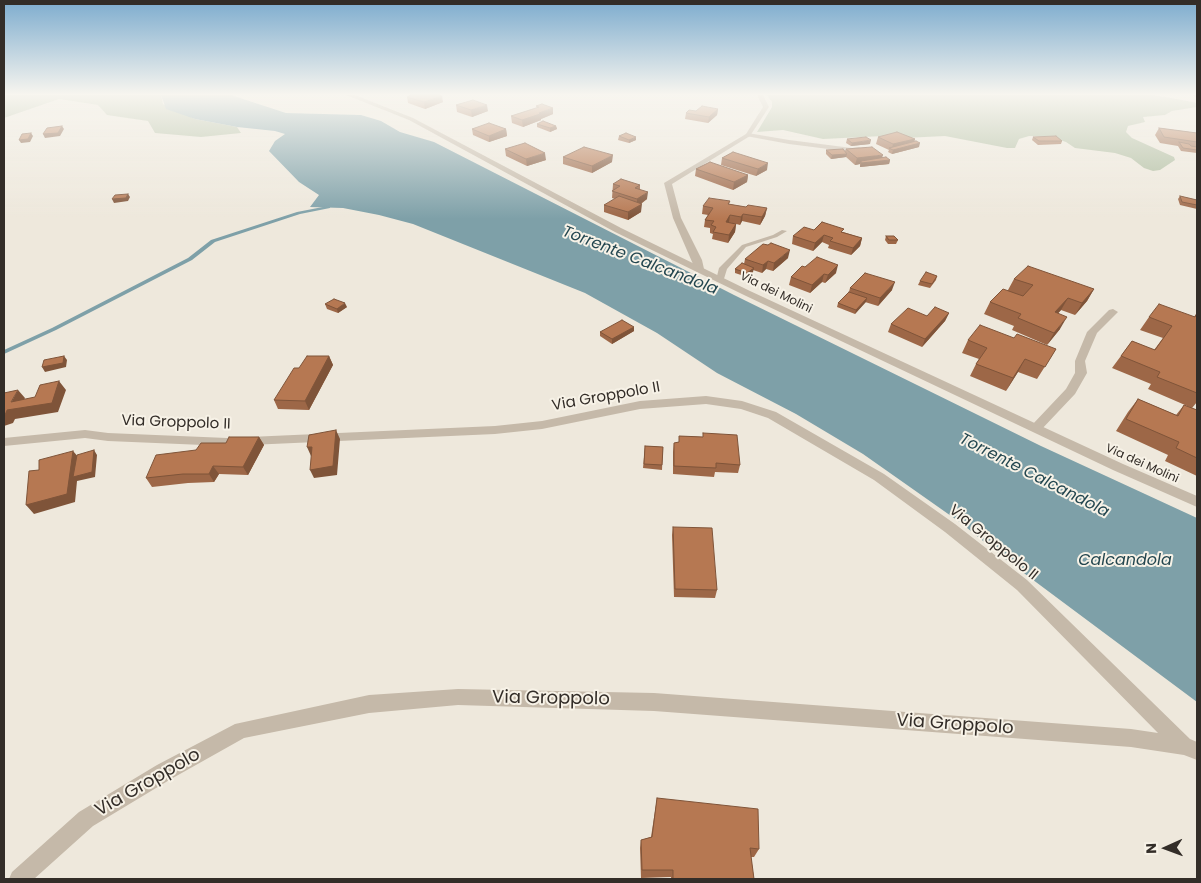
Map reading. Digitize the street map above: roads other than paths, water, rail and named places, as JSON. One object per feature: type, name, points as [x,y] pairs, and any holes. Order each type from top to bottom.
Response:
[{"type":"street","name":"Via dei Molini","points":[[443,136],[618,230],[720,280],[1197,502]]},
{"type":"street","points":[[699,269],[698,260],[677,218],[668,183],[746,136]]},
{"type":"street","points":[[1036,428],[1071,391],[1081,373],[1080,361],[1092,332],[1113,312]]},
{"type":"street","name":"Via Groppolo II","points":[[4,442],[85,434],[108,437],[227,442],[495,430],[542,425],[640,405],[706,400],[742,405],[772,415],[871,472],[950,528],[1022,585],[1190,749]]},
{"type":"street","name":"Via Groppolo","points":[[19,879],[86,819],[164,772],[241,730],[369,704],[458,697],[654,702],[1131,738],[1190,749]]},
{"type":"lane","points":[[756,136],[852,150],[862,149]]},
{"type":"lane","points":[[720,280],[723,268],[744,246],[776,236],[784,231]]},
{"type":"water","name":"Calcandola","points":[[282,136],[414,136],[434,142],[734,295],[1041,446],[1197,518],[1197,702],[1009,562],[961,523],[863,454],[796,414],[717,373],[657,333],[585,293],[413,224],[343,208],[310,207],[319,195],[299,182],[269,151],[275,141]]},
{"type":"waterway","points":[[4,352],[54,329],[190,259],[213,241],[299,213],[328,207]]},
{"type":"water label","name":"Torrente Calcandola","points":[[640,261]]},
{"type":"water label","name":"Torrente Calcandola","points":[[1034,476]]}]
